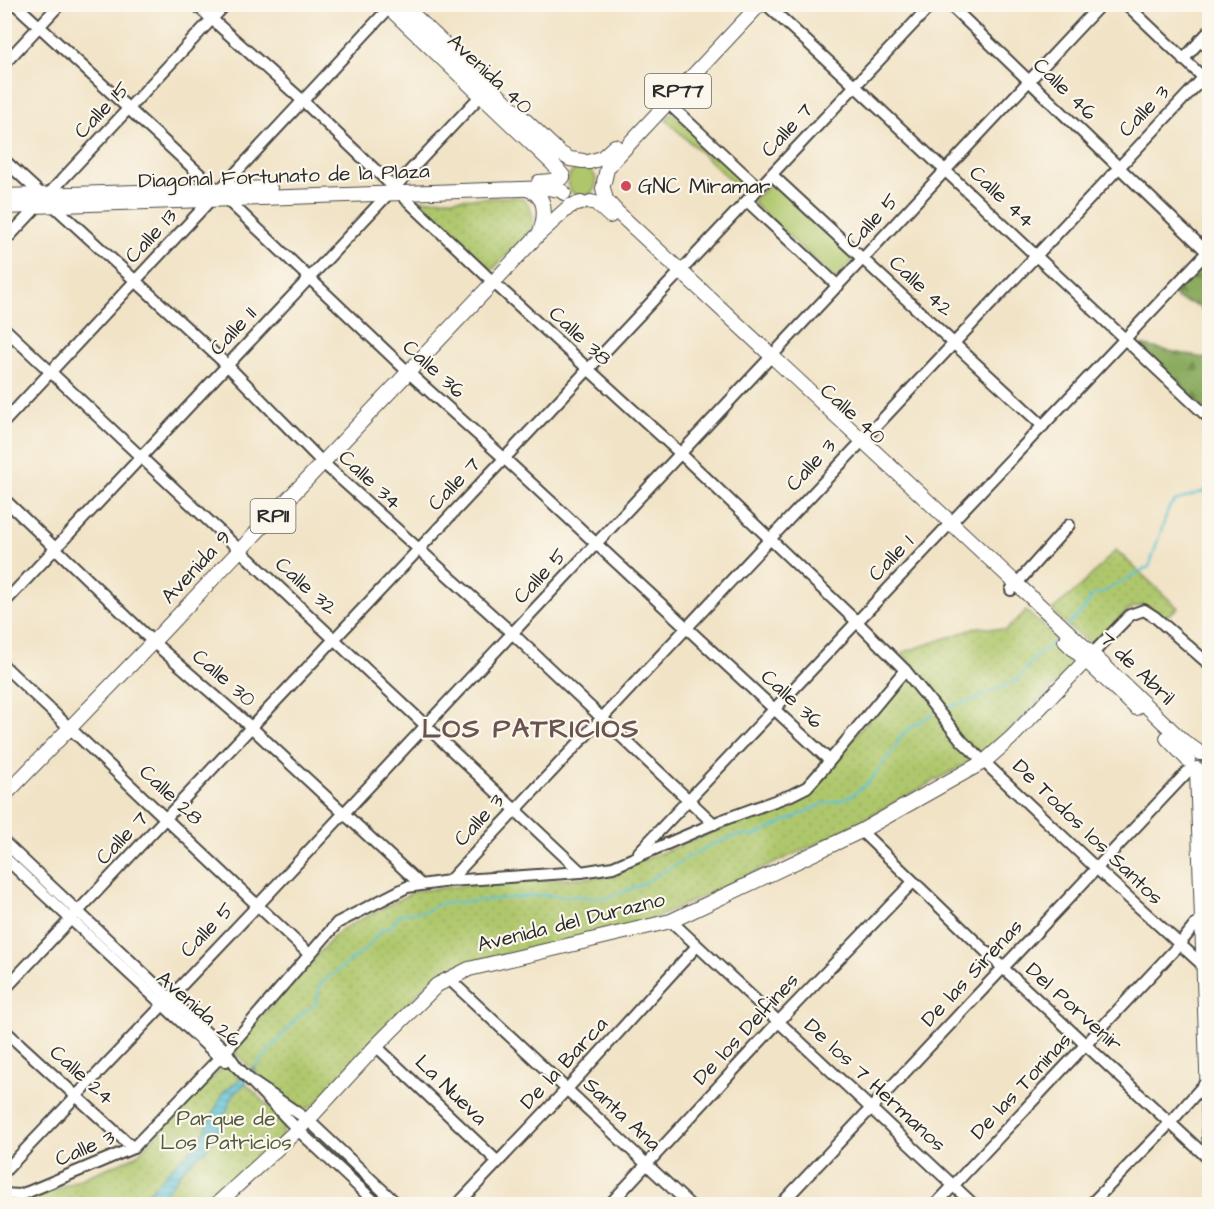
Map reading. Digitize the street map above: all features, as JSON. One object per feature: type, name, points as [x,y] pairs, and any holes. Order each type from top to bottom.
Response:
[{"type":"main road","name":"RP77","points":[[586,162],[600,160],[608,154],[748,4]]},
{"type":"main road","name":"RP77","points":[[603,185],[607,169],[613,161],[760,4]]},
{"type":"main road","name":"Avenida 40","points":[[395,6],[485,91],[563,176]]},
{"type":"main road","name":"Avenida 40","points":[[485,91],[565,157],[586,162]]},
{"type":"main road","points":[[586,203],[572,201],[565,194],[563,176],[568,167],[586,162],[600,170],[603,185]]},
{"type":"main road","name":"Diagonal Fortunato de la Plaza","points":[[4,196],[45,199],[394,189],[541,182],[563,176]]},
{"type":"main road","name":"RP11","points":[[586,203],[596,199],[603,185]]},
{"type":"main road","name":"Calle 40","points":[[603,185],[606,200],[678,275]]},
{"type":"main road","name":"Diagonal Fortunato de la Plaza","points":[[394,189],[548,188],[565,194]]},
{"type":"main road","points":[[526,189],[537,193],[543,202],[544,217],[539,234]]},
{"type":"main road","name":"Avenida 9","points":[[539,234],[566,199],[565,194]]},
{"type":"main road","name":"Diagonal Fortunato de la Plaza","points":[[4,207],[45,199]]},
{"type":"main road","name":"Calle 40","points":[[586,203],[599,205],[678,275],[1053,624]]},
{"type":"main road","name":"Avenida 9","points":[[4,796],[239,552],[539,234],[571,205],[586,203]]},
{"type":"main road","name":"7 de Abril","points":[[1053,624],[1183,741],[1200,761]]},
{"type":"main road","name":"Avenida del Durazno","points":[[217,1204],[303,1125],[376,1046],[437,985],[448,978],[469,969],[671,921],[861,831],[985,761],[1011,738],[1089,657]]},
{"type":"main road","points":[[1200,761],[1206,920],[1209,1160]]},
{"type":"street","name":"Calle 36","points":[[15,4],[310,277],[408,372],[829,760]]},
{"type":"street","points":[[4,64],[60,4]]},
{"type":"street","name":"Calle 38","points":[[195,4],[303,101],[493,282],[681,454],[857,622],[905,670],[932,704]]},
{"type":"street","name":"Calle 15","points":[[4,242],[129,111],[226,4]]},
{"type":"street","name":"Calle 44","points":[[766,4],[1209,419]]},
{"type":"street","name":"Calle 7","points":[[4,990],[932,4]]},
{"type":"street","name":"Calle 46","points":[[949,4],[1208,251]]},
{"type":"street","name":"Calle 5","points":[[4,1172],[513,634],[1101,4]]},
{"type":"street","points":[[1126,4],[1206,81]]},
{"type":"street","name":"Calle 13","points":[[4,422],[219,194],[303,101],[395,6]]},
{"type":"street","points":[[1183,60],[1209,30]]},
{"type":"street","points":[[1200,40],[1209,49]]},
{"type":"street","name":"Calle 3","points":[[4,1194],[19,1195],[39,1188],[133,1148],[223,1055],[337,923],[407,887],[449,881],[1118,166],[1206,81]]},
{"type":"street","name":"Calle 11","points":[[4,603],[485,91]]},
{"type":"street","points":[[668,103],[759,188]]},
{"type":"street","name":"Calle 34","points":[[4,160],[227,365],[322,462],[513,634],[714,824]]},
{"type":"street","name":"Calle 42","points":[[772,175],[1043,426]]},
{"type":"street","points":[[747,201],[838,286]]},
{"type":"street","name":"Calle 1","points":[[449,881],[584,872],[613,867],[635,857],[1208,251]]},
{"type":"street","name":"Calle 32","points":[[4,328],[142,457],[239,552],[336,639],[515,810],[584,872]]},
{"type":"street","name":"Calle 30","points":[[4,499],[153,642],[252,728],[420,884]]},
{"type":"street","points":[[1013,587],[1069,525]]},
{"type":"street","points":[[1089,657],[1131,615],[1144,610],[1209,665]]},
{"type":"street","name":"Calle 28","points":[[4,666],[168,818],[309,954]]},
{"type":"street","points":[[635,857],[807,787],[905,670]]},
{"type":"street","name":"De Todos los Santos","points":[[932,704],[962,741],[1207,970]]},
{"type":"street","name":"De las Sirenas","points":[[781,1204],[1096,868],[1200,761]]},
{"type":"street","name":"Del Porvenir","points":[[861,831],[1003,968],[1171,1122],[1209,1160]]},
{"type":"street","name":"Avenida 26","points":[[4,842],[75,916],[251,1081],[303,1125]]},
{"type":"street","name":"Avenida 26","points":[[4,857],[75,916]]},
{"type":"street","name":"De los Delfines","points":[[610,1204],[779,1021],[913,882]]},
{"type":"street","name":"De las Toninas","points":[[936,1204],[1179,945],[1195,925],[1206,920]]},
{"type":"street","name":"De los 7 Hermanos","points":[[671,921],[779,1021],[870,1110],[973,1204]]},
{"type":"street","name":"De la Barca","points":[[458,1204],[567,1089],[696,946]]},
{"type":"street","name":"Santa Ana","points":[[448,978],[689,1204]]},
{"type":"street","name":"Calle 24","points":[[4,1030],[133,1148]]},
{"type":"street","name":"La Nueva","points":[[376,1046],[498,1162]]},
{"type":"street","points":[[1091,1204],[1171,1122],[1207,1081]]},
{"type":"street","points":[[303,1125],[377,1204]]},
{"type":"street","points":[[303,1125],[397,1204]]},
{"type":"green space","points":[[672,113],[751,187],[746,195],[665,119]]},
{"type":"green space","points":[[582,168],[592,172],[596,182],[592,192],[582,196],[572,192],[568,182],[572,172]]},
{"type":"green space","points":[[773,181],[856,258],[836,280],[752,202]]},
{"type":"green space","points":[[516,197],[527,203],[534,223],[530,231],[492,270],[419,200]]},
{"type":"green space","points":[[1209,257],[1209,319],[1199,306],[1178,299],[1173,294]]},
{"type":"green space","points":[[1135,344],[1209,359],[1209,414]]},
{"type":"green space","points":[[1116,550],[1178,608],[1164,618],[1145,607],[1133,608],[1094,645],[1071,629],[1052,610],[1080,587]]},
{"type":"green space","points":[[1026,611],[1060,642],[1076,663],[988,752],[827,839],[649,921],[446,970],[426,985],[316,1104],[304,1110],[271,1087],[232,1050],[340,930],[416,891],[486,883],[615,876],[633,864],[806,795],[900,682],[910,682],[911,664],[901,653],[979,627],[1006,630]]},
{"type":"green space","name":"Parque de Los Patricios","points":[[228,1065],[283,1121],[284,1128],[282,1136],[268,1155],[208,1204],[20,1204],[136,1156],[221,1069]]},
{"type":"water","points":[[257,1065],[244,1085],[233,1095],[219,1131],[205,1151],[188,1164],[156,1204],[138,1204],[187,1154],[204,1132],[223,1093]]},
{"type":"waterway","points":[[1067,626],[1084,609],[1092,596],[1149,567],[1169,507],[1175,501],[1210,489]]},
{"type":"waterway","points":[[941,709],[978,699],[1016,681],[1040,652],[1062,633]]},
{"type":"waterway","points":[[256,1066],[299,1016],[316,1004],[320,984],[367,948],[381,930],[391,927],[400,914],[427,911],[439,904],[544,895],[607,898],[638,886],[711,845],[738,835],[755,836],[823,804],[851,796],[869,782],[904,732],[934,713]]},
{"type":"place","name":"GNC Miramar","points":[[626,186]]},
{"type":"district","name":"LOS PATRICIOS","points":[[531,729]]}]
